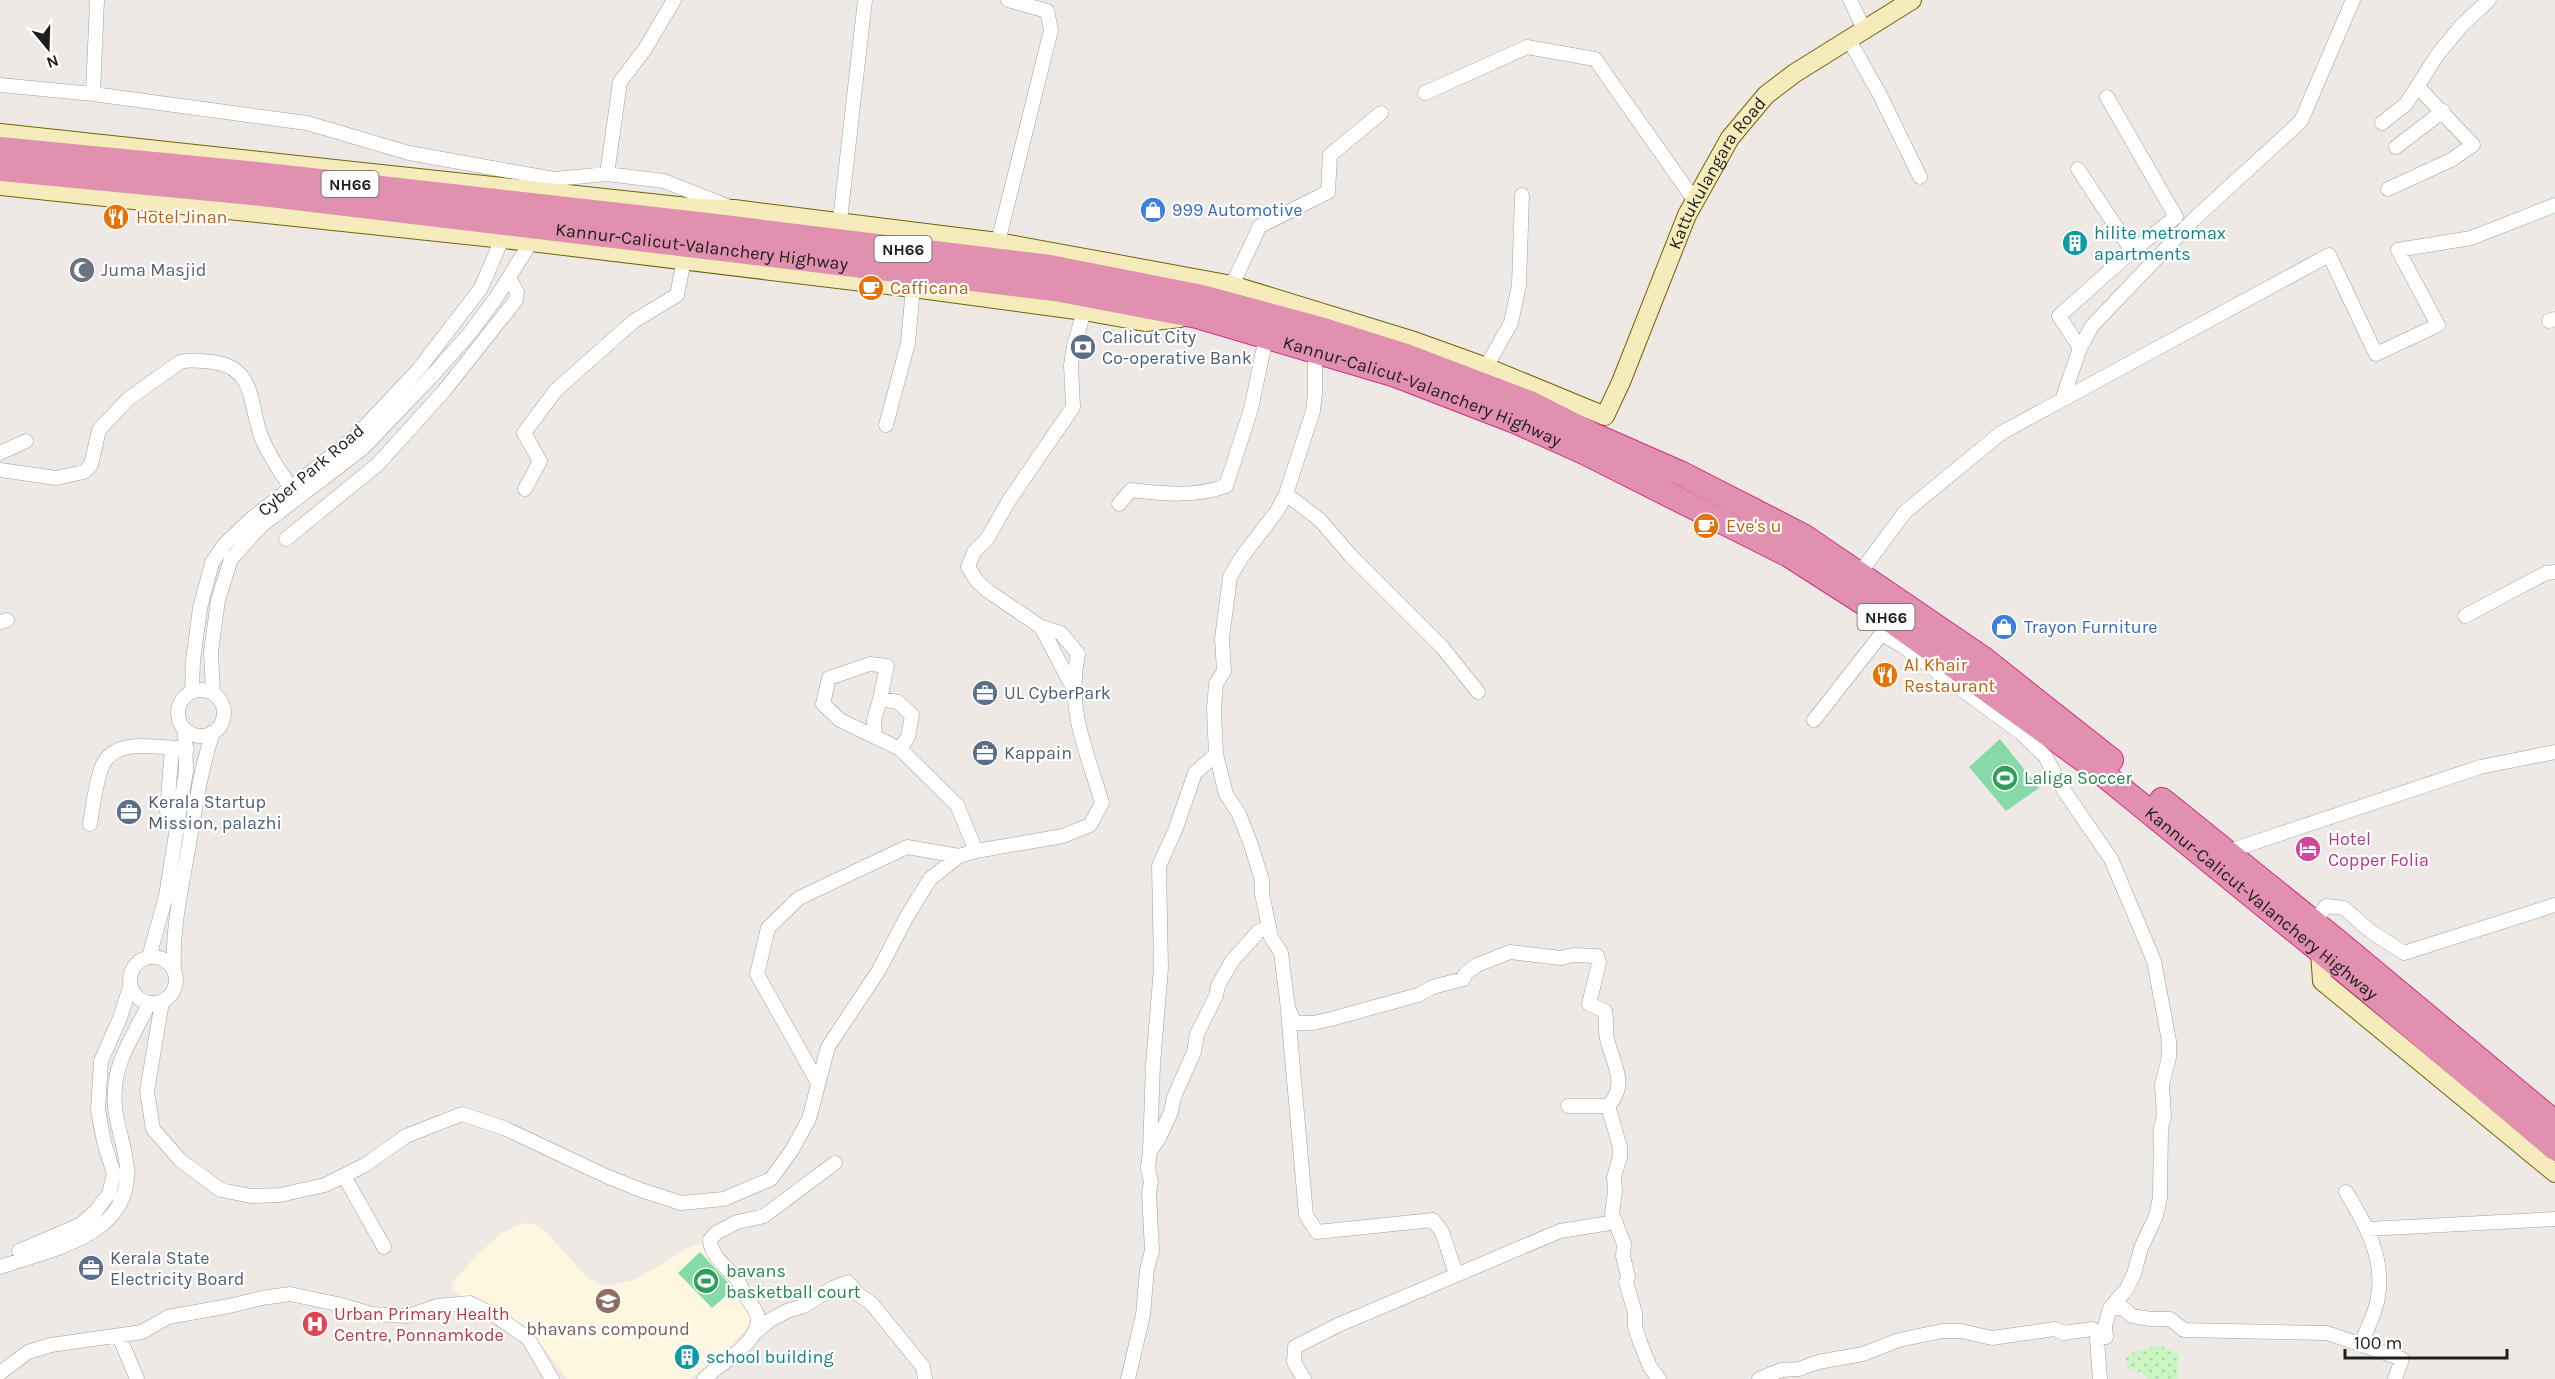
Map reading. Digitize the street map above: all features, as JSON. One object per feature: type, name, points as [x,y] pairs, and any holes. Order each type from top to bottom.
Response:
[{"type":"highway","name":"NH66","points":[[0,149],[267,175],[692,243]]},
{"type":"highway","name":"Kannur-Calicut-Valanchery Highway","points":[[0,169],[262,194],[692,243],[1055,289],[1197,316],[1395,375],[1515,421],[1586,453],[1789,555],[1887,628],[2098,770],[2320,951],[2555,1148]]},
{"type":"highway","name":"Kannur-Calicut-Valanchery Highway","points":[[692,243],[1050,267],[1202,297],[1317,328],[1406,356],[1530,403],[1593,435],[1682,474],[1793,531],[1982,658],[2314,923],[2555,1123]]},
{"type":"street","points":[[93,94],[97,0]]},
{"type":"street","points":[[607,174],[620,82],[645,49],[674,0]]},
{"type":"street","points":[[840,220],[865,0]]},
{"type":"street","points":[[998,243],[1052,30],[1047,10],[1008,0]]},
{"type":"street","points":[[1850,0],[1857,36],[1879,93],[1920,177]]},
{"type":"street","name":"Kattukulangara Road","points":[[1486,367],[1605,416],[1695,201],[1730,138],[1766,95],[1795,73],[1912,0]]},
{"type":"street","points":[[2062,400],[2080,348],[2092,326],[2193,220],[2301,121],[2353,0]]},
{"type":"street","points":[[2382,123],[2406,104],[2438,54],[2462,25],[2489,0]]},
{"type":"street","points":[[1425,93],[1527,47],[1595,59],[1695,201]]},
{"type":"street","points":[[0,85],[93,94],[307,123],[409,153],[554,179],[607,174],[664,181],[734,208]]},
{"type":"street","points":[[2388,189],[2451,160],[2473,145],[2417,86]]},
{"type":"street","points":[[2080,348],[2059,316],[2132,251],[2176,217],[2107,97]]},
{"type":"street","points":[[2396,147],[2443,111]]},
{"type":"street","points":[[1232,285],[1260,226],[1328,192],[1330,155],[1381,113]]},
{"type":"street","points":[[0,133],[697,208],[734,208],[840,220],[998,243],[1232,285],[1411,340],[1486,367],[1511,323],[1519,285],[1522,195]]},
{"type":"street","points":[[2078,169],[2132,251]]},
{"type":"street","points":[[0,186],[531,242],[692,243],[913,288],[1084,311],[1145,322],[1197,316]]},
{"type":"street","points":[[1858,574],[1905,512],[2001,433],[2329,255],[2376,354],[2438,325],[2398,250],[2471,238],[2555,205]]},
{"type":"street","name":"Cyber Park Road","points":[[192,692],[193,661],[200,608],[212,563],[224,545],[355,437],[419,369],[481,288],[502,239]]},
{"type":"street","points":[[0,1267],[74,1241],[101,1227],[115,1213],[126,1192],[127,1168],[114,1116],[115,1086],[124,1051],[155,1002],[173,992],[176,985],[173,948],[203,760],[213,732],[223,721],[224,714],[223,706],[213,693],[211,652],[218,600],[231,559],[261,526],[363,448],[470,333],[531,242]]},
{"type":"street","points":[[525,489],[540,461],[524,433],[556,390],[634,321],[677,295],[692,243]]},
{"type":"street","points":[[286,538],[378,464],[444,391],[516,300],[517,292],[509,278]]},
{"type":"street","points":[[886,425],[908,344],[913,288]]},
{"type":"street","points":[[155,1002],[147,1091],[153,1129],[180,1160],[221,1190],[251,1196],[280,1195],[325,1185],[365,1165],[406,1136],[462,1114],[504,1128],[606,1176],[681,1203],[724,1199],[771,1179],[792,1150],[809,1119],[828,1047],[879,970],[930,879],[959,856],[1063,836],[1090,825],[1102,803],[1080,739],[1073,676],[1078,654],[1061,633],[1041,627],[988,591],[968,567],[974,552],[987,539],[1010,499],[1073,407],[1071,365],[1084,311]]},
{"type":"street","points":[[1119,504],[1131,490],[1155,493],[1208,493],[1226,486],[1251,409],[1266,337]]},
{"type":"street","points":[[1315,351],[1315,393],[1312,411],[1286,494],[1230,577],[1222,638],[1224,671],[1216,684],[1214,709],[1216,754],[1226,794],[1247,832],[1262,880],[1262,894],[1271,937],[1281,953],[1306,1215],[1317,1232],[1433,1220],[1442,1232],[1456,1274]]},
{"type":"street","points":[[0,470],[56,478],[84,472],[92,465],[99,430],[120,407],[180,362],[191,360],[225,363],[238,370],[248,385],[261,435],[291,488]]},
{"type":"street","points":[[0,453],[26,441]]},
{"type":"street","points":[[1286,494],[1320,520],[1350,556],[1442,647],[1478,692]]},
{"type":"street","points":[[2465,616],[2546,573],[2555,572]]},
{"type":"street","points":[[1041,627],[1074,689]]},
{"type":"street","points":[[1814,720],[1887,628],[1904,647],[2021,733],[2045,756],[2111,859],[2154,961],[2169,1041],[2169,1057],[2162,1085],[2164,1116],[2161,1128],[2160,1198],[2156,1216],[2141,1248],[2134,1274],[2126,1290],[2109,1308],[2105,1326],[2106,1337]]},
{"type":"street","points":[[875,736],[874,720],[887,666],[870,664],[829,678],[823,704],[840,720],[900,748],[957,805],[976,851]]},
{"type":"street","points":[[149,957],[166,896],[186,771],[185,730],[178,716],[178,709],[186,696],[192,692],[200,690],[213,693]]},
{"type":"street","points":[[880,699],[898,702],[912,715],[908,737],[900,748]]},
{"type":"street","points":[[185,730],[199,736],[213,732]]},
{"type":"street","points":[[90,824],[101,768],[115,750],[126,747],[187,749]]},
{"type":"street","points":[[172,748],[167,810],[169,819],[177,831]]},
{"type":"street","points":[[2226,852],[2480,767],[2555,752]]},
{"type":"street","points":[[1128,1379],[1143,1315],[1147,1269],[1152,1251],[1149,1192],[1151,1182],[1148,1168],[1161,968],[1159,866],[1176,828],[1195,773],[1216,754]]},
{"type":"street","points":[[818,1081],[757,974],[768,928],[799,898],[907,847],[959,856]]},
{"type":"street","points":[[2314,923],[2326,906],[2344,908],[2370,931],[2404,953],[2555,905]]},
{"type":"street","points":[[1150,1151],[1158,1140],[1171,1112],[1174,1097],[1194,1052],[1197,1034],[1232,961],[1258,932],[1269,926]]},
{"type":"street","points":[[2320,951],[2322,981],[2555,1173]]},
{"type":"street","points":[[1288,1008],[1295,1023],[1313,1023],[1418,995],[1433,987],[1463,979],[1466,973],[1477,965],[1510,952],[1560,958],[1573,955],[1597,956],[1599,963],[1589,1004],[1605,1011],[1606,1036],[1614,1059],[1619,1086],[1617,1098],[1608,1106],[1568,1106]]},
{"type":"street","points":[[0,1258],[80,1225],[95,1212],[109,1194],[114,1174],[104,1143],[98,1110],[101,1061],[120,1018],[130,987],[131,971],[135,964],[149,957],[164,959],[174,970]]},
{"type":"street","points":[[130,987],[140,999],[155,1002]]},
{"type":"street","points":[[1608,1106],[1620,1147],[1620,1157],[1614,1177],[1615,1191],[1612,1208],[1624,1244],[1623,1256],[1628,1278],[1626,1282],[1635,1313],[1635,1327],[1650,1367],[1659,1379]]},
{"type":"street","points":[[754,1333],[759,1318],[758,1312],[745,1296],[736,1278],[716,1256],[711,1248],[710,1240],[716,1233],[737,1222],[764,1216],[835,1163]]},
{"type":"street","points":[[344,1176],[384,1247]]},
{"type":"street","points":[[2346,1192],[2368,1229],[2379,1268],[2378,1297],[2361,1345]]},
{"type":"street","points":[[2368,1229],[2555,1219]]},
{"type":"street","points":[[1304,1379],[1294,1362],[1295,1347],[1336,1326],[1560,1230],[1616,1222]]},
{"type":"street","points":[[704,1379],[770,1320],[787,1311],[804,1306],[832,1287],[848,1282],[858,1294],[872,1304],[923,1367],[925,1379]]},
{"type":"street","points":[[0,1372],[28,1352],[51,1345],[151,1329],[168,1317],[290,1294],[372,1314],[408,1317],[437,1306],[470,1304],[494,1315],[528,1338],[552,1379]]},
{"type":"street","points":[[2109,1308],[2123,1308],[2132,1316],[2170,1319],[2184,1330],[2327,1333],[2402,1359],[2395,1379]]},
{"type":"street","points":[[1764,1378],[1781,1370],[1799,1369],[1812,1372],[1899,1340],[1942,1331],[1961,1331],[1992,1338],[2055,1329],[2064,1333],[2092,1329],[2106,1337]]},
{"type":"street","points":[[118,1336],[137,1379]]},
{"type":"street","points":[[2100,1379],[2097,1338],[2106,1337]]},
{"type":"shaded area","name":"bhavans compound","points":[[525,1223],[537,1225],[546,1232],[588,1278],[598,1284],[608,1286],[637,1279],[690,1247],[700,1244],[733,1282],[752,1319],[750,1325],[731,1346],[690,1379],[567,1379],[541,1345],[482,1303],[461,1297],[452,1288],[452,1283],[478,1254],[502,1233]]},
{"type":"green space","name":"Laliga Soccer","points":[[2000,739],[2039,788],[2006,811],[1969,767]]},
{"type":"green space","name":"bavans basketball court","points":[[700,1252],[734,1289],[712,1308],[678,1273]]},
{"type":"green space","points":[[2159,1345],[2179,1354],[2177,1379],[2149,1379],[2141,1372],[2127,1368],[2126,1357],[2134,1352]]},
{"type":"place","name":"999 Automotive","points":[[1153,210]]},
{"type":"place","name":"Hotel Jinan","points":[[116,217]]},
{"type":"place","name":"hilite metromax apartments","points":[[2075,243]]},
{"type":"place","name":"Juma Masjid","points":[[82,270]]},
{"type":"place","name":"Cafficana","points":[[871,288]]},
{"type":"place","name":"Calicut City Co-operative Bank","points":[[1083,347]]},
{"type":"place","name":"Eve's u","points":[[1706,526]]},
{"type":"place","name":"Trayon Furniture","points":[[2004,627]]},
{"type":"place","name":"Al Khair Restaurant","points":[[1885,675]]},
{"type":"place","name":"UL CyberPark","points":[[985,693]]},
{"type":"place","name":"Kappain","points":[[985,753]]},
{"type":"place","name":"Laliga Soccer","points":[[2005,778]]},
{"type":"place","name":"Kerala Startup Mission, palazhi","points":[[129,812]]},
{"type":"place","name":"Hotel Copper Folia","points":[[2308,849]]},
{"type":"place","name":"Kerala State Electricity Board","points":[[91,1268]]},
{"type":"place","name":"bavans basketball court","points":[[706,1281]]},
{"type":"place","name":"bhavans compound","points":[[608,1301]]},
{"type":"place","name":"Urban Primary Health Centre, Ponnamkode","points":[[315,1324]]},
{"type":"place","name":"school building","points":[[687,1357]]}]
